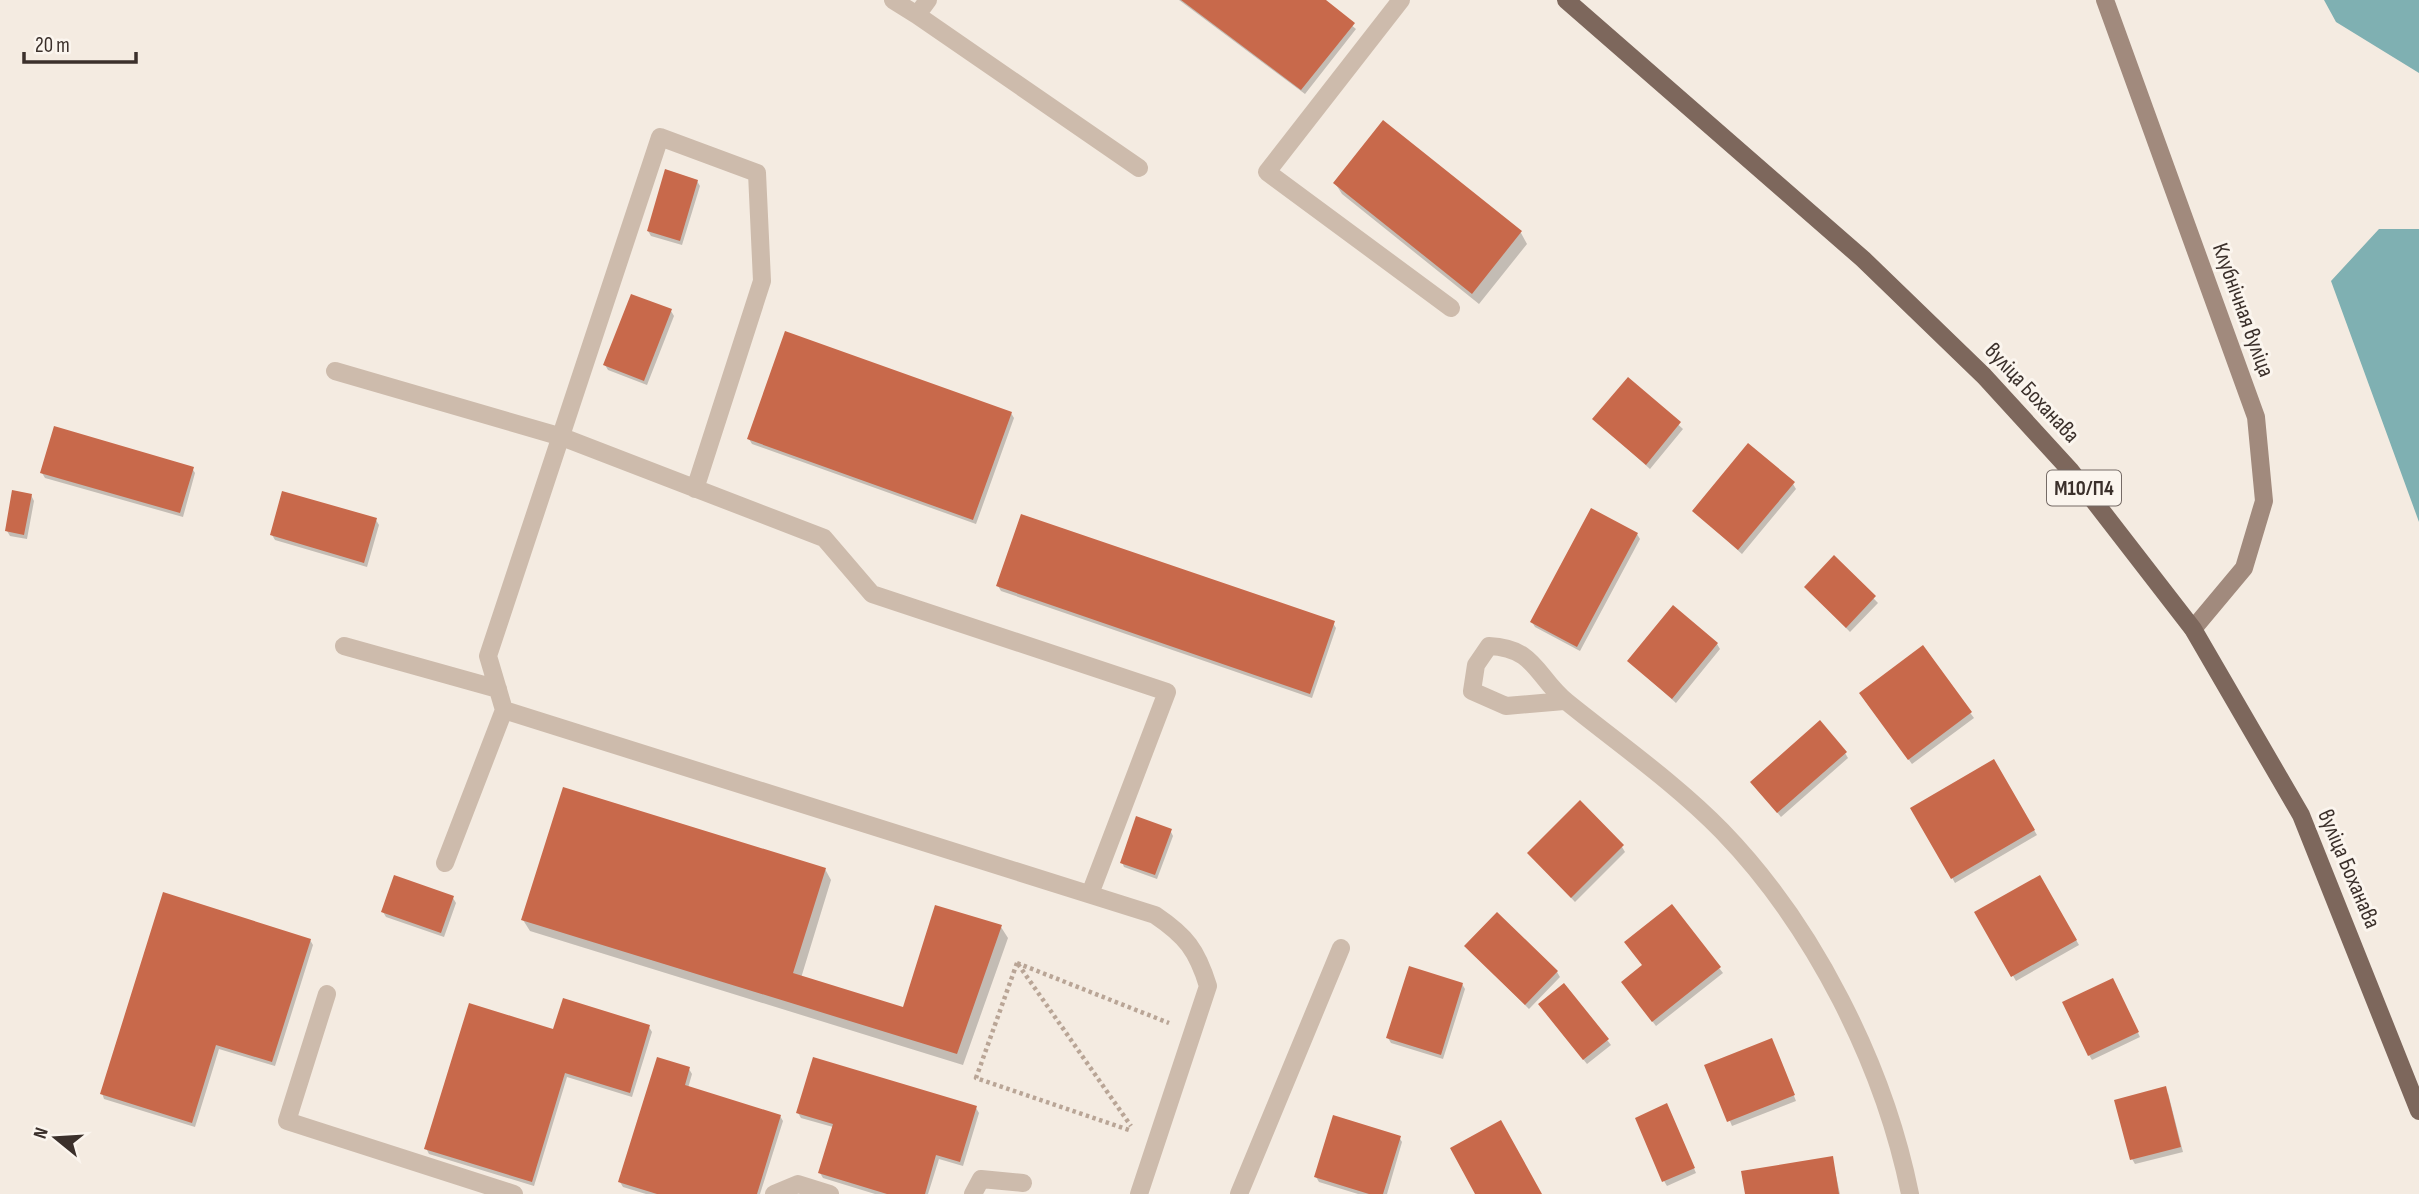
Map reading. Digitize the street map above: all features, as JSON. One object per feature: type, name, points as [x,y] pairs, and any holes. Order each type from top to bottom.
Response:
[{"type":"main road","name":"вуліца Боханава","points":[[1566,0],[1863,259],[1984,376],[2070,470],[2193,629],[2301,815],[2419,1111]]},
{"type":"street","points":[[893,0],[1139,168]]},
{"type":"street","points":[[917,15],[928,0]]},
{"type":"street","points":[[1401,0],[1267,172],[1451,308]]},
{"type":"street","name":"Клубнічная вуліца","points":[[2105,0],[2256,417],[2264,501],[2244,568],[2193,629]]},
{"type":"street","points":[[445,863],[504,710],[488,656],[660,137],[757,173],[762,281],[695,489]]},
{"type":"street","points":[[335,371],[562,437],[824,538],[872,594],[1167,692],[1090,894]]},
{"type":"street","points":[[344,646],[498,690]]},
{"type":"street","points":[[1564,701],[1506,706],[1472,691],[1476,666],[1489,646],[1509,647],[1527,657],[1564,701],[1620,743],[1722,832],[1782,905],[1840,995],[1874,1071],[1901,1147],[1910,1194]]},
{"type":"street","points":[[504,710],[1155,915],[1179,932],[1199,957],[1208,986],[1139,1194]]},
{"type":"street","points":[[1239,1194],[1342,948]]},
{"type":"street","points":[[327,994],[287,1121],[514,1194]]},
{"type":"street","points":[[973,1194],[981,1179],[1023,1183]]},
{"type":"street","points":[[774,1194],[798,1184],[830,1194]]},
{"type":"path","points":[[1017,962],[1175,1025]]},
{"type":"path","points":[[1017,962],[976,1078],[1136,1132]]},
{"type":"path","points":[[1017,962],[1136,1132]]},
{"type":"path","points":[[1136,1132],[1140,1121]]},
{"type":"water","points":[[2324,0],[2419,0],[2419,73],[2336,22]]},
{"type":"water","points":[[2379,229],[2419,229],[2419,522],[2331,281]]},
{"type":"building","points":[[1181,0],[1326,0],[1355,23],[1301,90]]},
{"type":"building","points":[[1383,120],[1522,231],[1472,294],[1333,183]]},
{"type":"building","points":[[665,169],[698,180],[680,241],[647,231]]},
{"type":"building","points":[[631,294],[672,309],[644,381],[603,365]]},
{"type":"building","points":[[785,331],[1012,412],[973,520],[747,439]]},
{"type":"building","points":[[1628,377],[1681,422],[1646,465],[1592,419]]},
{"type":"building","points":[[54,426],[194,467],[180,513],[40,473]]},
{"type":"building","points":[[1748,443],[1795,482],[1738,550],[1692,511]]},
{"type":"building","points":[[12,490],[32,494],[24,535],[5,531]]},
{"type":"building","points":[[282,491],[377,518],[364,563],[270,535]]},
{"type":"building","points":[[1591,508],[1638,533],[1577,647],[1530,622]]},
{"type":"building","points":[[1021,514],[1335,621],[1310,694],[996,586]]},
{"type":"building","points":[[1834,555],[1876,596],[1846,628],[1804,587]]},
{"type":"building","points":[[1673,605],[1718,643],[1672,699],[1627,661]]},
{"type":"building","points":[[1923,645],[1972,712],[1908,760],[1859,693]]},
{"type":"building","points":[[1820,720],[1847,752],[1777,813],[1750,782]]},
{"type":"building","points":[[1994,759],[2035,830],[1951,879],[1910,808]]},
{"type":"building","points":[[563,787],[826,868],[793,973],[903,1007],[935,905],[1002,925],[957,1054],[521,920]]},
{"type":"building","points":[[1580,800],[1624,845],[1571,898],[1527,853]]},
{"type":"building","points":[[1136,816],[1172,829],[1155,875],[1120,863]]},
{"type":"building","points":[[394,875],[454,896],[441,933],[381,912]]},
{"type":"building","points":[[2040,875],[2077,940],[2011,977],[1974,912]]},
{"type":"building","points":[[163,892],[311,939],[272,1062],[216,1045],[192,1123],[100,1094]]},
{"type":"building","points":[[1672,904],[1721,967],[1652,1022],[1621,982],[1642,965],[1624,942]]},
{"type":"building","points":[[1497,912],[1558,971],[1525,1005],[1464,946]]},
{"type":"building","points":[[1409,966],[1463,983],[1441,1055],[1386,1038]]},
{"type":"building","points":[[2113,978],[2139,1032],[2088,1056],[2062,1002]]},
{"type":"building","points":[[1564,983],[1609,1039],[1583,1060],[1538,1004]]},
{"type":"building","points":[[563,998],[650,1025],[630,1093],[565,1073],[532,1182],[424,1149],[469,1003],[553,1029]]},
{"type":"building","points":[[1772,1038],[1795,1095],[1727,1122],[1704,1065]]},
{"type":"building","points":[[657,1057],[690,1067],[685,1085],[781,1115],[757,1194],[657,1194],[618,1182]]},
{"type":"building","points":[[813,1057],[977,1106],[960,1162],[936,1155],[925,1194],[887,1194],[818,1173],[833,1124],[796,1113]]},
{"type":"building","points":[[2166,1086],[2181,1147],[2130,1160],[2114,1100]]},
{"type":"building","points":[[1667,1103],[1695,1168],[1662,1182],[1635,1118]]},
{"type":"building","points":[[1333,1115],[1401,1136],[1383,1194],[1369,1194],[1314,1177]]},
{"type":"building","points":[[1501,1120],[1542,1194],[1475,1194],[1450,1148]]},
{"type":"building","points":[[1833,1156],[1839,1194],[1745,1194],[1741,1171]]}]
